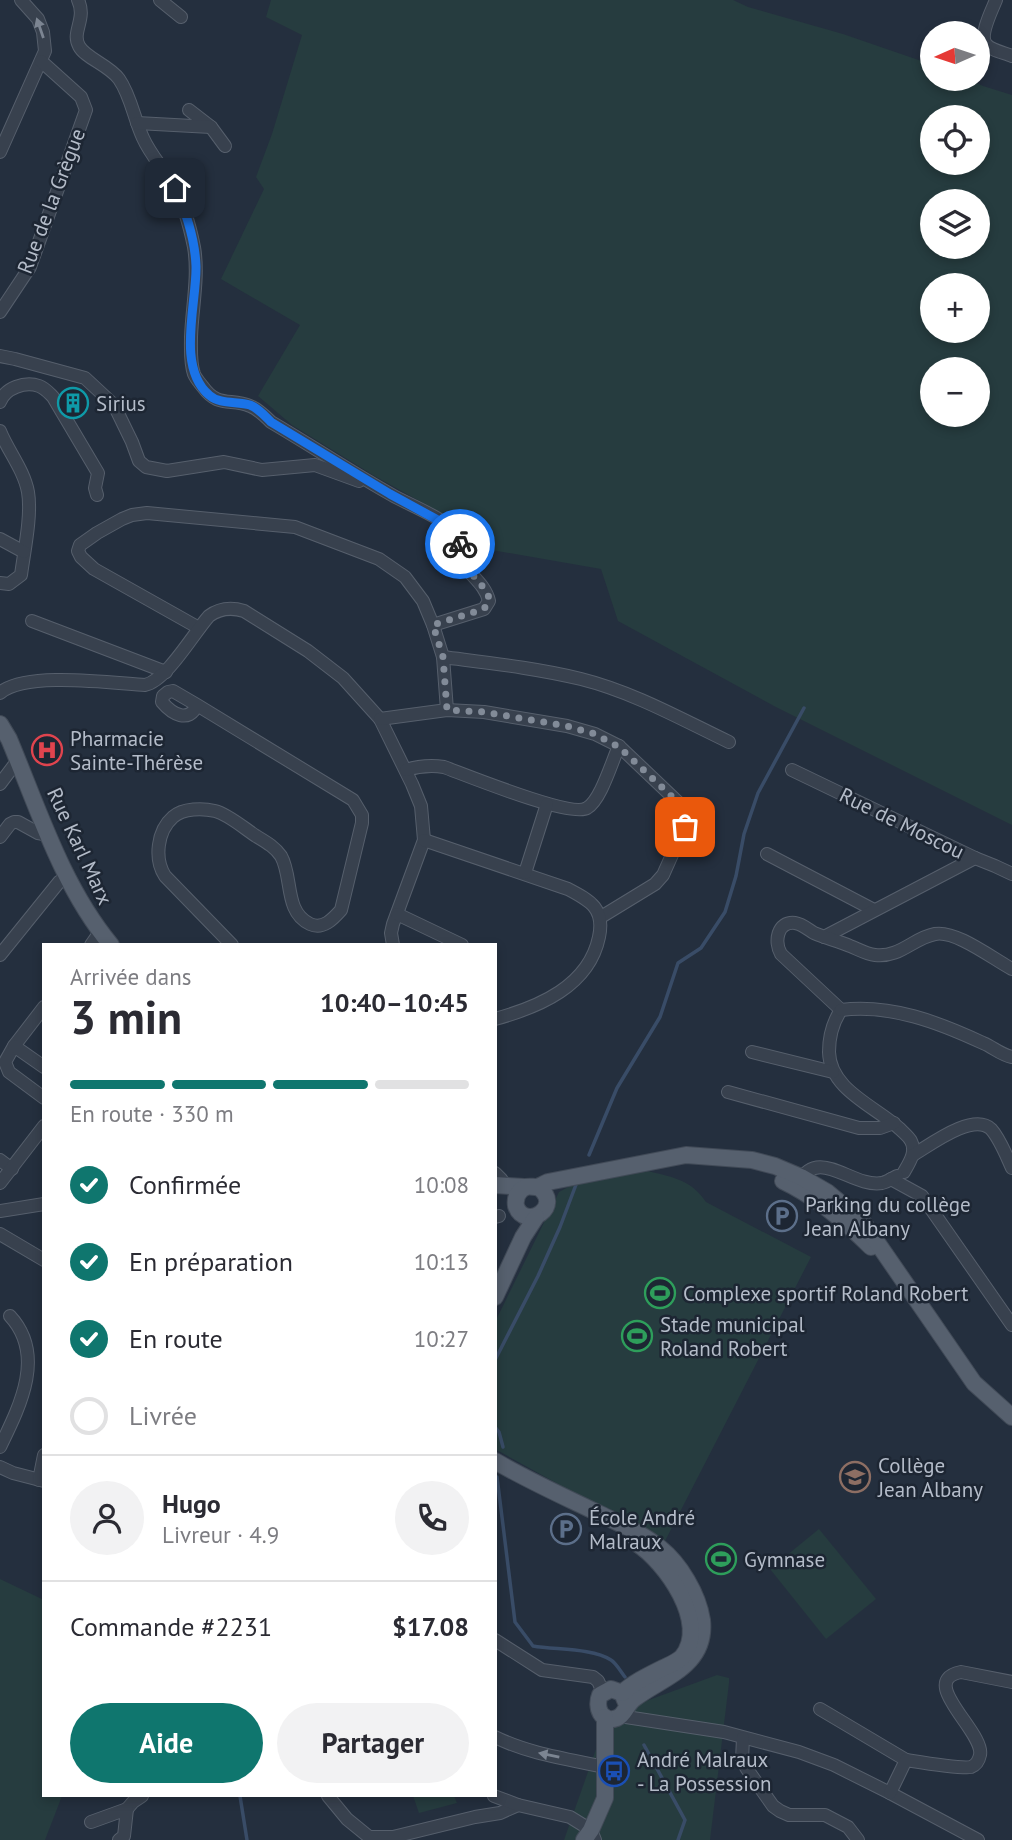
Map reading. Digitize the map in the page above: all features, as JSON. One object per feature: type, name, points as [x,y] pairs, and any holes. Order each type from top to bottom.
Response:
[{"type":"main road","name":"Rue Karl Marx","points":[[0,724],[9,738],[66,877],[101,941]]},
{"type":"main road","points":[[497,1293],[523,1237],[525,1211],[517,1195],[550,1187],[561,1179],[636,1165],[713,1166],[770,1175],[799,1182],[899,1273],[974,1382],[1012,1417]]},
{"type":"main road","points":[[498,1184],[536,1189],[547,1198],[546,1207],[540,1214],[525,1211],[498,1184]]},
{"type":"main road","points":[[497,1462],[633,1530],[666,1553],[694,1593],[702,1621],[698,1649],[677,1673],[623,1704]]},
{"type":"main road","points":[[497,1469],[600,1521],[642,1546],[677,1588],[690,1618],[691,1631],[687,1648],[680,1659],[631,1685],[623,1704],[612,1719],[599,1711],[597,1703],[603,1692],[611,1689],[623,1704]]},
{"type":"main road","points":[[590,1837],[605,1798],[605,1717]]},
{"type":"street","points":[[0,152],[45,51],[43,32],[38,19],[22,0]]},
{"type":"street","points":[[79,0],[82,16],[76,34],[77,43],[81,50],[110,69],[117,77],[129,97],[149,150],[175,188],[181,202],[194,248],[196,266],[191,355],[194,375],[209,396],[226,402],[250,405],[271,422],[457,532],[460,538],[458,548],[461,561],[488,593],[489,601],[484,609],[433,625]]},
{"type":"street","points":[[160,0],[181,17]]},
{"type":"street","points":[[996,0],[983,35],[984,43],[988,47],[1012,55]]},
{"type":"street","name":"Rue de la Grègue","points":[[0,312],[30,267],[86,110],[80,97],[41,61]]},
{"type":"street","points":[[190,110],[211,127],[225,146]]},
{"type":"street","points":[[137,122],[211,127]]},
{"type":"street","points":[[0,356],[85,378],[114,404],[139,461],[146,467],[167,471],[224,463],[262,470],[315,465],[390,494]]},
{"type":"street","points":[[0,402],[2,396],[12,388],[23,385],[40,386],[47,391],[98,473],[95,488],[97,495]]},
{"type":"street","points":[[0,431],[28,492],[21,575],[9,584],[0,583]]},
{"type":"street","points":[[199,628],[94,569],[81,557],[78,551],[80,545],[122,519],[147,513],[295,527],[379,559],[405,577],[423,601],[443,657],[447,710]]},
{"type":"street","points":[[0,539],[24,552]]},
{"type":"street","points":[[0,693],[15,685],[76,680],[153,684],[166,672],[216,610],[235,608],[244,611],[318,658],[343,678],[380,719],[421,806],[424,840],[391,933],[393,943]]},
{"type":"street","points":[[32,621],[166,672]]},
{"type":"street","points":[[443,657],[583,679],[642,699],[729,742]]},
{"type":"street","points":[[197,705],[189,716],[182,716],[165,706],[162,702],[163,696],[173,691],[197,705],[354,800],[362,815],[341,910],[323,925],[307,923],[300,916],[290,895],[283,859],[275,848],[217,811],[189,810],[174,816],[166,826],[159,843],[160,868],[230,943]]},
{"type":"street","points":[[380,719],[447,710],[484,712],[567,726],[595,734],[619,747],[687,811],[688,819],[663,875],[655,884],[601,918]]},
{"type":"street","points":[[406,770],[419,766],[444,767],[547,804],[586,810],[599,792],[619,747]]},
{"type":"street","points":[[0,784],[18,760]]},
{"type":"street","name":"Rue de Moscou","points":[[792,770],[1012,874]]},
{"type":"street","points":[[525,873],[547,804]]},
{"type":"street","points":[[0,837],[13,822],[49,835]]},
{"type":"street","points":[[424,840],[568,889],[586,899],[597,909],[601,918],[596,951],[585,971],[564,990],[537,1005],[497,1018]]},
{"type":"street","points":[[767,854],[874,909]]},
{"type":"street","points":[[824,937],[975,858]]},
{"type":"street","points":[[0,955],[59,881],[66,877]]},
{"type":"street","points":[[397,914],[458,943]]},
{"type":"street","points":[[1012,968],[965,942],[937,933],[888,955],[869,954],[795,923],[780,930],[776,938],[777,947],[785,959],[841,1010],[866,1008],[920,1017],[1012,1057]]},
{"type":"street","points":[[42,1010],[6,1058],[9,1072],[42,1097]]},
{"type":"street","points":[[841,1010],[833,1026],[829,1047],[833,1072],[844,1086],[894,1123],[911,1142],[913,1155]]},
{"type":"street","points":[[14,1046],[42,1066]]},
{"type":"street","points":[[752,1052],[833,1072]]},
{"type":"street","points":[[728,1092],[859,1128],[880,1128],[894,1123]]},
{"type":"street","points":[[799,1182],[808,1170],[823,1167],[863,1181],[883,1183],[904,1172],[913,1155],[965,1126],[981,1123],[990,1128],[1012,1168]]},
{"type":"street","points":[[0,1183],[42,1129]]},
{"type":"street","points":[[0,1160],[12,1169]]},
{"type":"street","points":[[904,1172],[1012,1325]]},
{"type":"street","points":[[891,1179],[922,1196]]},
{"type":"street","points":[[0,1211],[42,1204]]},
{"type":"street","points":[[0,1234],[42,1259]]},
{"type":"street","points":[[0,1447],[17,1411],[27,1377],[28,1359],[24,1339],[19,1326],[10,1316]]},
{"type":"street","points":[[0,1467],[13,1474],[41,1481]]},
{"type":"street","points":[[497,1641],[542,1670],[593,1677],[603,1692]]},
{"type":"street","points":[[820,1709],[906,1760],[972,1767],[979,1762],[982,1751],[978,1740],[947,1697],[947,1679],[961,1672],[1012,1682]]},
{"type":"street","points":[[623,1704],[626,1717],[724,1732],[799,1752],[834,1765],[978,1840]]},
{"type":"street","points":[[497,1738],[535,1752],[605,1766]]},
{"type":"street","points":[[743,1738],[742,1760],[773,1806],[789,1815],[827,1815],[848,1827],[858,1840]]},
{"type":"street","points":[[890,1793],[906,1760]]},
{"type":"street","points":[[91,1822],[127,1809],[140,1797]]},
{"type":"street","points":[[329,1797],[347,1819],[369,1836],[377,1837],[393,1837],[500,1813],[518,1805]]},
{"type":"street","points":[[497,1797],[518,1805],[570,1816],[590,1837]]},
{"type":"street","points":[[119,1840],[124,1836],[127,1809]]},
{"type":"green space","points":[[271,0],[733,0],[920,61],[920,91],[990,91],[990,88],[1012,95],[1012,825],[774,706],[618,621],[601,569],[469,546],[455,521],[292,425],[258,396],[300,325],[221,279],[264,189],[256,177],[302,35],[266,17]]},
{"type":"green space","name":"Stade municipal Roland Robert","points":[[644,1170],[671,1177],[693,1188],[706,1202],[811,1257],[664,1543],[497,1450],[497,1318],[559,1192],[570,1186]]},
{"type":"green space","points":[[819,1529],[876,1599],[826,1639],[770,1569]]},
{"type":"green space","points":[[0,1579],[42,1599],[42,1797],[62,1797],[45,1840],[0,1840]]},
{"type":"green space","points":[[717,1675],[729,1678],[729,1683],[710,1840],[564,1840],[608,1715]]},
{"type":"green space","points":[[413,1797],[454,1797],[457,1803],[419,1813]]},
{"type":"waterway","points":[[589,1155],[617,1088],[660,1017],[678,963],[701,948],[725,912],[736,876],[744,834],[758,793],[804,708]]},
{"type":"waterway","points":[[497,1356],[538,1276],[577,1182]]},
{"type":"waterway","points":[[497,1430],[503,1447]]},
{"type":"waterway","points":[[497,1477],[515,1622],[533,1646],[584,1651],[603,1656],[613,1661],[625,1677]]},
{"type":"waterway","points":[[644,1745],[685,1820],[678,1840]]},
{"type":"waterway","points":[[240,1797],[247,1840]]},
{"type":"way so far","points":[[460,544],[458,555],[461,561],[488,593],[489,601],[484,609],[433,625],[443,657],[447,710],[484,712],[567,726],[595,734],[619,747],[687,811],[685,827]]},
{"type":"place","name":"Sirius","points":[[73,403]]},
{"type":"place","name":"Pharmacie Sainte-Thérèse","points":[[47,750]]},
{"type":"place","name":"Parking du collège Jean Albany","points":[[782,1216]]},
{"type":"place","name":"Complexe sportif Roland Robert","points":[[660,1293]]},
{"type":"place","name":"Stade municipal Roland Robert","points":[[637,1336]]},
{"type":"place","name":"Collège Jean Albany","points":[[855,1477]]},
{"type":"place","name":"École André Malraux","points":[[566,1529]]},
{"type":"place","name":"Gymnase","points":[[721,1559]]},
{"type":"place","name":"André Malraux - La Possession","points":[[614,1771]]},
{"type":"route","points":[[175,188],[188,224],[196,266],[191,355],[194,375],[209,396],[226,402],[250,405],[271,422],[445,524],[457,532],[460,544]]}]
